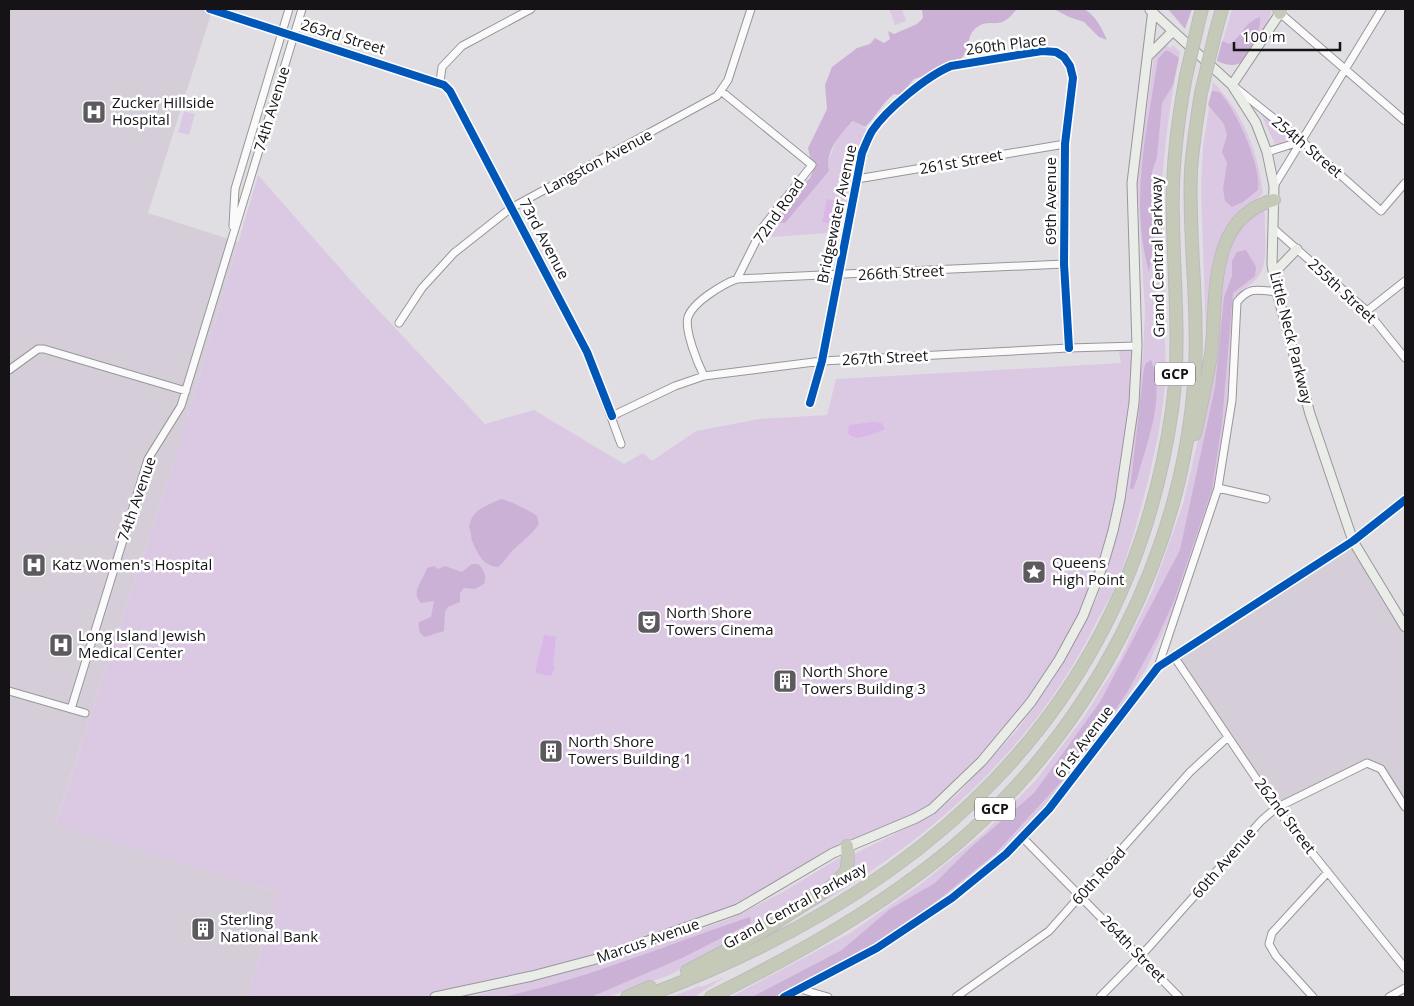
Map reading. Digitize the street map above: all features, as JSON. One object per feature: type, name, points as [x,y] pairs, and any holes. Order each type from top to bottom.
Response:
[{"type":"highway","name":"GCP","points":[[711,997],[786,958],[871,907],[939,858],[990,814],[1055,740],[1110,657],[1152,567],[1168,519],[1180,472],[1195,372],[1191,172],[1201,93],[1222,9]]},
{"type":"highway","name":"Grand Central Parkway","points":[[644,997],[730,961],[820,914],[907,859],[944,830],[1008,767],[1047,720],[1075,679],[1119,597],[1135,558],[1155,495],[1165,450],[1176,366],[1173,170],[1186,76],[1201,14]]},
{"type":"highway","points":[[1168,519],[1191,450],[1203,395],[1211,354],[1219,265],[1223,247],[1240,218],[1251,208],[1274,200]]},
{"type":"highway","points":[[627,997],[723,953],[763,931],[828,889],[846,872],[848,860],[847,846]]},
{"type":"main road","name":"Little Neck Parkway","points":[[1151,10],[1232,85],[1256,123],[1268,152],[1274,186],[1274,273],[1277,292],[1310,414],[1353,541],[1405,627]]},
{"type":"main road","name":"Marcus Avenue","points":[[435,997],[532,976],[600,958],[727,914],[758,899],[847,846],[916,818],[941,802],[970,774],[1007,733],[1059,660],[1084,616],[1113,531],[1134,403],[1137,346],[1132,183],[1148,56],[1151,10]]},
{"type":"main road","points":[[1232,85],[1279,11]]},
{"type":"main road","points":[[1148,56],[1173,31]]},
{"type":"main road","points":[[1274,273],[1297,249]]},
{"type":"street","name":"263rd Street","points":[[210,9],[440,82]]},
{"type":"street","name":"74th Avenue","points":[[232,236],[235,189],[289,9]]},
{"type":"street","name":"74th Avenue","points":[[71,709],[148,459],[181,406],[302,9]]},
{"type":"street","points":[[440,82],[442,67],[462,46],[531,9]]},
{"type":"street","name":"Langston Avenue","points":[[399,323],[422,288],[454,253],[511,208],[709,103],[721,91],[728,80],[751,9]]},
{"type":"street","points":[[1274,186],[1382,9]]},
{"type":"street","points":[[1279,11],[1405,121]]},
{"type":"street","name":"260th Place","points":[[951,66],[1042,51],[1056,52],[1064,57]]},
{"type":"street","name":"69th Avenue","points":[[1064,57],[1070,66],[1073,78],[1065,144],[1064,264],[1069,348]]},
{"type":"street","name":"Bridgewater Avenue","points":[[810,403],[822,361],[862,153],[872,131],[888,112],[939,71],[951,66]]},
{"type":"street","name":"73rd Avenue","points":[[440,82],[450,91],[587,352],[621,444]]},
{"type":"street","name":"254th Street","points":[[1232,85],[1302,140],[1381,211],[1405,183]]},
{"type":"street","name":"72nd Road","points":[[721,91],[812,165],[763,227],[737,279]]},
{"type":"street","points":[[1268,152],[1302,140]]},
{"type":"street","name":"261st Street","points":[[858,179],[1065,144]]},
{"type":"street","name":"255th Street","points":[[1273,228],[1367,311],[1405,358]]},
{"type":"street","name":"266th Street","points":[[737,279],[837,276],[1064,264]]},
{"type":"street","points":[[704,376],[696,357],[688,328],[688,318],[693,308],[722,285],[737,279]]},
{"type":"street","points":[[1367,311],[1405,281]]},
{"type":"street","points":[[1158,668],[1218,488],[1232,400],[1237,302],[1245,292],[1254,290],[1277,292]]},
{"type":"street","name":"267th Street","points":[[612,416],[675,386],[704,376],[822,361],[1137,346]]},
{"type":"street","points":[[9,370],[38,349],[44,349],[186,390]]},
{"type":"street","points":[[1218,488],[1266,499]]},
{"type":"street","name":"61st Avenue","points":[[784,997],[876,948],[922,920],[988,870],[1023,838],[1074,780],[1158,668],[1353,541],[1405,500]]},
{"type":"street","name":"262nd Street","points":[[1175,658],[1276,808],[1405,968]]},
{"type":"street","points":[[9,691],[85,713]]},
{"type":"street","name":"60th Road","points":[[956,997],[1050,931],[1190,772],[1228,737]]},
{"type":"street","name":"60th Avenue","points":[[1100,997],[1140,957],[1260,821],[1276,808],[1361,765],[1372,764],[1381,769],[1405,807]]},
{"type":"street","name":"264th Street","points":[[1023,838],[1179,997]]},
{"type":"street","points":[[1313,997],[1276,956],[1269,944],[1272,932],[1328,872]]},
{"type":"street","points":[[1389,997],[1405,988]]},
{"type":"street","points":[[800,989],[828,997]]},
{"type":"shaded area","points":[[9,9],[204,9],[212,11],[148,213],[238,242],[173,465],[55,824],[277,892],[248,997],[9,997]]},
{"type":"shaded area","points":[[889,9],[902,9],[906,21],[895,25]]},
{"type":"shaded area","points":[[922,9],[1024,9],[1016,10],[1010,17],[1000,23],[986,23],[976,28],[961,59],[948,61],[933,73],[914,79],[900,95],[894,94],[865,127],[853,121],[843,131],[831,150],[828,164],[829,171],[785,223],[773,224],[784,210],[789,198],[810,178],[813,171],[808,148],[827,109],[825,85],[832,67],[857,48],[870,44],[875,38],[884,43],[890,39],[888,31],[894,34],[917,24],[923,18]]},
{"type":"shaded area","points":[[1054,9],[1084,9],[1098,22],[1107,40],[1099,37],[1084,22]]},
{"type":"shaded area","points":[[1168,9],[1192,9],[1185,29]]},
{"type":"shaded area","points":[[1232,9],[1272,9],[1263,30],[1249,54],[1240,63],[1231,65],[1217,61]]},
{"type":"shaded area","points":[[1260,17],[1258,32],[1245,59],[1232,65],[1217,61],[1222,41],[1230,44],[1250,23]]},
{"type":"shaded area","points":[[1162,44],[1171,48],[1173,45],[1180,52],[1169,118],[1162,184],[1162,236],[1167,321],[1163,325],[1166,365],[1165,385],[1160,425],[1147,485],[1120,575],[1073,665],[1045,707],[1013,747],[978,784],[940,819],[900,851],[814,907],[812,904],[854,860],[854,854],[933,815],[957,795],[1018,729],[1052,681],[1097,598],[1120,522],[1143,356],[1145,311],[1137,177],[1154,58]]},
{"type":"shaded area","points":[[1165,51],[1169,51],[1179,58],[1173,85],[1162,103],[1157,157],[1152,172],[1157,221],[1149,272],[1143,246],[1140,192],[1145,139],[1158,59]]},
{"type":"shaded area","points":[[1213,82],[1224,94],[1241,119],[1253,147],[1263,193],[1231,221],[1220,245],[1212,297],[1208,343],[1206,338],[1201,189],[1203,146]]},
{"type":"shaded area","points":[[1212,91],[1219,92],[1233,111],[1246,138],[1256,167],[1258,190],[1243,202],[1232,207],[1225,201],[1223,189],[1227,163],[1222,152],[1227,135],[1224,124],[1208,105]]},
{"type":"shaded area","points":[[1259,110],[1290,138],[1289,140],[1275,144]]},
{"type":"shaded area","points":[[184,111],[195,114],[189,135],[178,132]]},
{"type":"shaded area","points":[[854,121],[868,130],[862,144],[840,232],[759,238],[764,228],[785,223],[827,164],[838,136]]},
{"type":"shaded area","points":[[258,175],[354,284],[485,424],[534,410],[624,464],[643,453],[652,461],[696,431],[759,419],[827,415],[836,379],[1121,363],[1118,347],[1137,346],[1120,499],[1083,616],[1031,702],[941,802],[847,846],[758,899],[633,947],[435,997],[248,997],[277,892],[55,825],[173,465]]},
{"type":"shaded area","points":[[827,199],[837,201],[833,224],[822,222]]},
{"type":"shaded area","points":[[1263,210],[1265,214],[1266,245],[1263,268],[1253,283],[1238,295],[1234,307],[1232,373],[1211,505],[1169,620],[1146,669],[1105,731],[1067,783],[1017,838],[957,891],[869,950],[779,997],[731,997],[850,933],[921,884],[985,832],[1036,780],[1084,717],[1120,659],[1153,589],[1183,504],[1218,354],[1223,258],[1240,223]]},
{"type":"shaded area","points":[[1246,250],[1256,267],[1255,276],[1233,293],[1222,423],[1212,490],[1174,601],[1158,636],[1128,691],[1082,759],[995,854],[928,908],[875,944],[773,997],[752,997],[842,950],[890,909],[935,883],[970,848],[1034,793],[1100,702],[1180,550],[1215,387],[1224,297],[1232,276],[1232,261],[1237,252]]},
{"type":"shaded area","points":[[1151,360],[1157,390],[1156,405],[1150,435],[1137,479],[1133,489],[1130,489],[1144,368],[1146,363]]},
{"type":"shaded area","points":[[873,422],[882,423],[885,429],[858,438],[848,433],[849,425]]},
{"type":"shaded area","points":[[501,499],[534,514],[537,516],[539,524],[498,567],[489,565],[479,556],[472,541],[469,527],[476,512]]},
{"type":"shaded area","points":[[1353,541],[1405,628],[1405,807],[1381,769],[1372,764],[1276,808],[1177,656]]},
{"type":"shaded area","points":[[472,564],[478,564],[483,570],[485,575],[484,584],[475,589],[464,588],[460,593],[460,602],[448,607],[445,612],[444,631],[425,637],[419,631],[419,622],[431,617],[434,601],[421,603],[418,599],[417,591],[427,568],[434,566],[438,569],[445,566],[462,572]]},
{"type":"shaded area","points":[[544,635],[556,637],[553,665],[555,668],[551,676],[535,673]]},
{"type":"shaded area","points":[[839,858],[844,860],[840,874],[730,945],[667,976],[608,997],[470,997],[641,952],[734,917],[781,893]]},
{"type":"shaded area","points":[[750,917],[751,923],[682,958],[591,997],[502,997],[534,990],[596,971]]},
{"type":"shaded area","points":[[725,977],[694,997],[671,997],[699,986],[701,987]]},
{"type":"cycle path","points":[[210,9],[444,85],[450,91],[587,352],[612,416]]},
{"type":"cycle path","points":[[810,403],[822,361],[862,153],[872,131],[897,103],[919,85],[951,66],[1042,51],[1056,52],[1064,57],[1070,66],[1073,78],[1065,144],[1064,264],[1069,348]]},
{"type":"cycle path","points":[[784,997],[877,948],[952,898],[1006,854],[1049,809],[1158,667],[1353,541],[1405,500]]},
{"type":"place","name":"Zucker Hillside Hospital","points":[[94,112]]},
{"type":"place","name":"Katz Women's Hospital","points":[[34,565]]},
{"type":"place","name":"Queens High Point","points":[[1034,572]]},
{"type":"place","name":"North Shore Towers Cinema","points":[[649,622]]},
{"type":"place","name":"Long Island Jewish Medical Center","points":[[61,645]]},
{"type":"place","name":"North Shore Towers Building 3","points":[[785,681]]},
{"type":"place","name":"North Shore Towers Building 1","points":[[551,751]]},
{"type":"place","name":"Sterling National Bank","points":[[203,929]]}]
